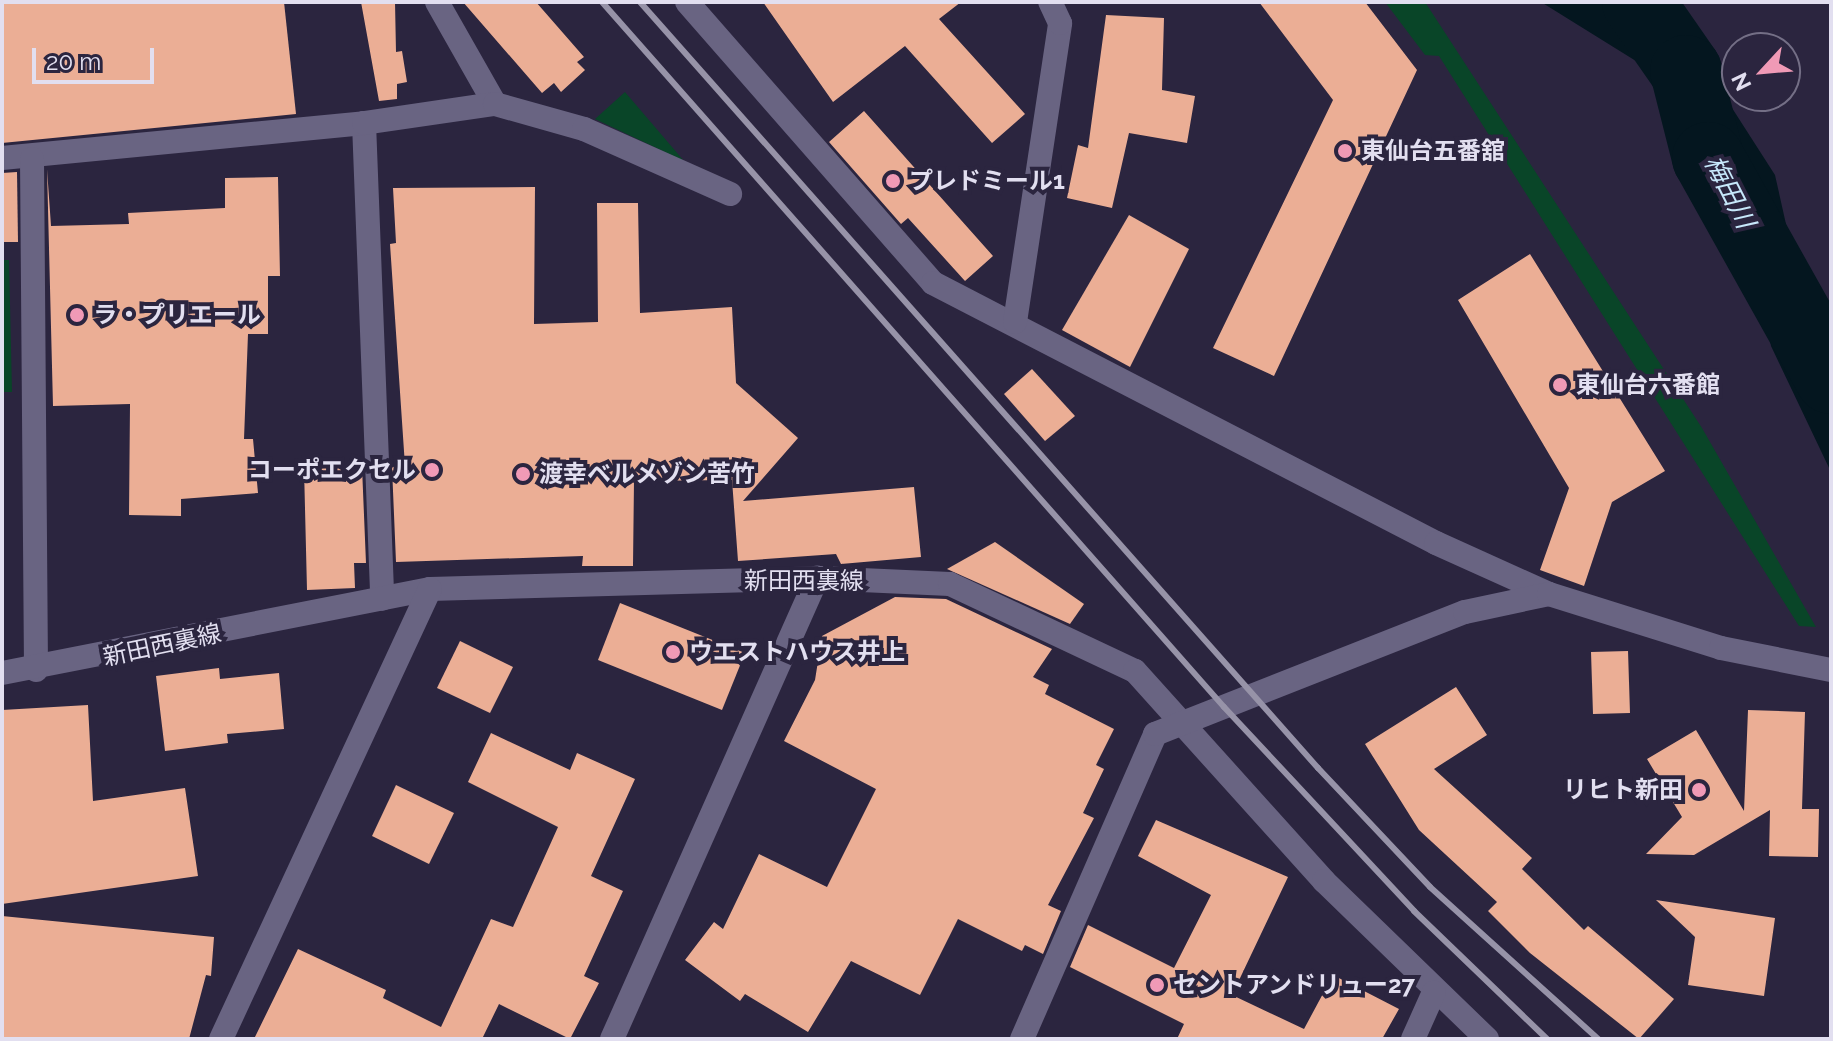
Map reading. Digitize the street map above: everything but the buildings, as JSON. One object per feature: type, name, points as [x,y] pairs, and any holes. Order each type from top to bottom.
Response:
[{"type":"street","points":[[437,2],[495,104]]},
{"type":"street","points":[[687,2],[933,283],[1015,322],[1436,543],[1549,594],[1721,648],[1831,670]]},
{"type":"street","points":[[1015,322],[1060,23],[1050,2]]},
{"type":"street","points":[[2,158],[32,159],[364,123],[495,104],[584,129],[730,194]]},
{"type":"street","points":[[364,123],[382,599]]},
{"type":"street","points":[[32,159],[36,670]]},
{"type":"street","points":[[612,1039],[817,578]]},
{"type":"street","name":"新田西裏線","points":[[2,673],[36,670],[430,589],[817,578],[950,584],[1135,671],[1324,881],[1434,992],[1487,1039]]},
{"type":"street","points":[[221,1039],[430,589]]},
{"type":"street","points":[[1022,1039],[1155,734],[1465,612],[1549,594]]},
{"type":"street","points":[[1413,1039],[1434,992]]},
{"type":"green space","points":[[1385,2],[1425,2],[1702,428],[1816,627],[1799,626],[1439,56],[1425,55]]},
{"type":"green space","points":[[625,92],[684,161],[595,119]]},
{"type":"green space","points":[[2,260],[9,260],[12,392],[2,392]]},
{"type":"water","points":[[1541,2],[1664,2],[1721,91],[1721,112],[1735,112],[1775,175],[1801,291],[1831,354],[1831,472],[1771,346],[1746,186],[1652,71]]},
{"type":"waterway","name":"梅田川","points":[[1638,2],[1686,71],[1708,158],[1831,378]]},
{"type":"railway","points":[[602,2],[1224,707],[1414,911],[1547,1039]]},
{"type":"railway","points":[[640,2],[1318,768],[1430,887],[1598,1039]]},
{"type":"place","name":"東仙台五番舘","points":[[1345,151]]},
{"type":"place","name":"プレドミール1","points":[[893,181]]},
{"type":"place","name":"ラ・プリエール","points":[[77,315]]},
{"type":"place","name":"東仙台六番館","points":[[1560,385]]},
{"type":"place","name":"コーポエクセル","points":[[432,470]]},
{"type":"place","name":"渡幸ベルメゾン苦竹","points":[[523,474]]},
{"type":"place","name":"ウエストハウス井上","points":[[673,652]]},
{"type":"place","name":"リヒト新田","points":[[1699,790]]},
{"type":"place","name":"セントアンドリュー27","points":[[1157,985]]}]
